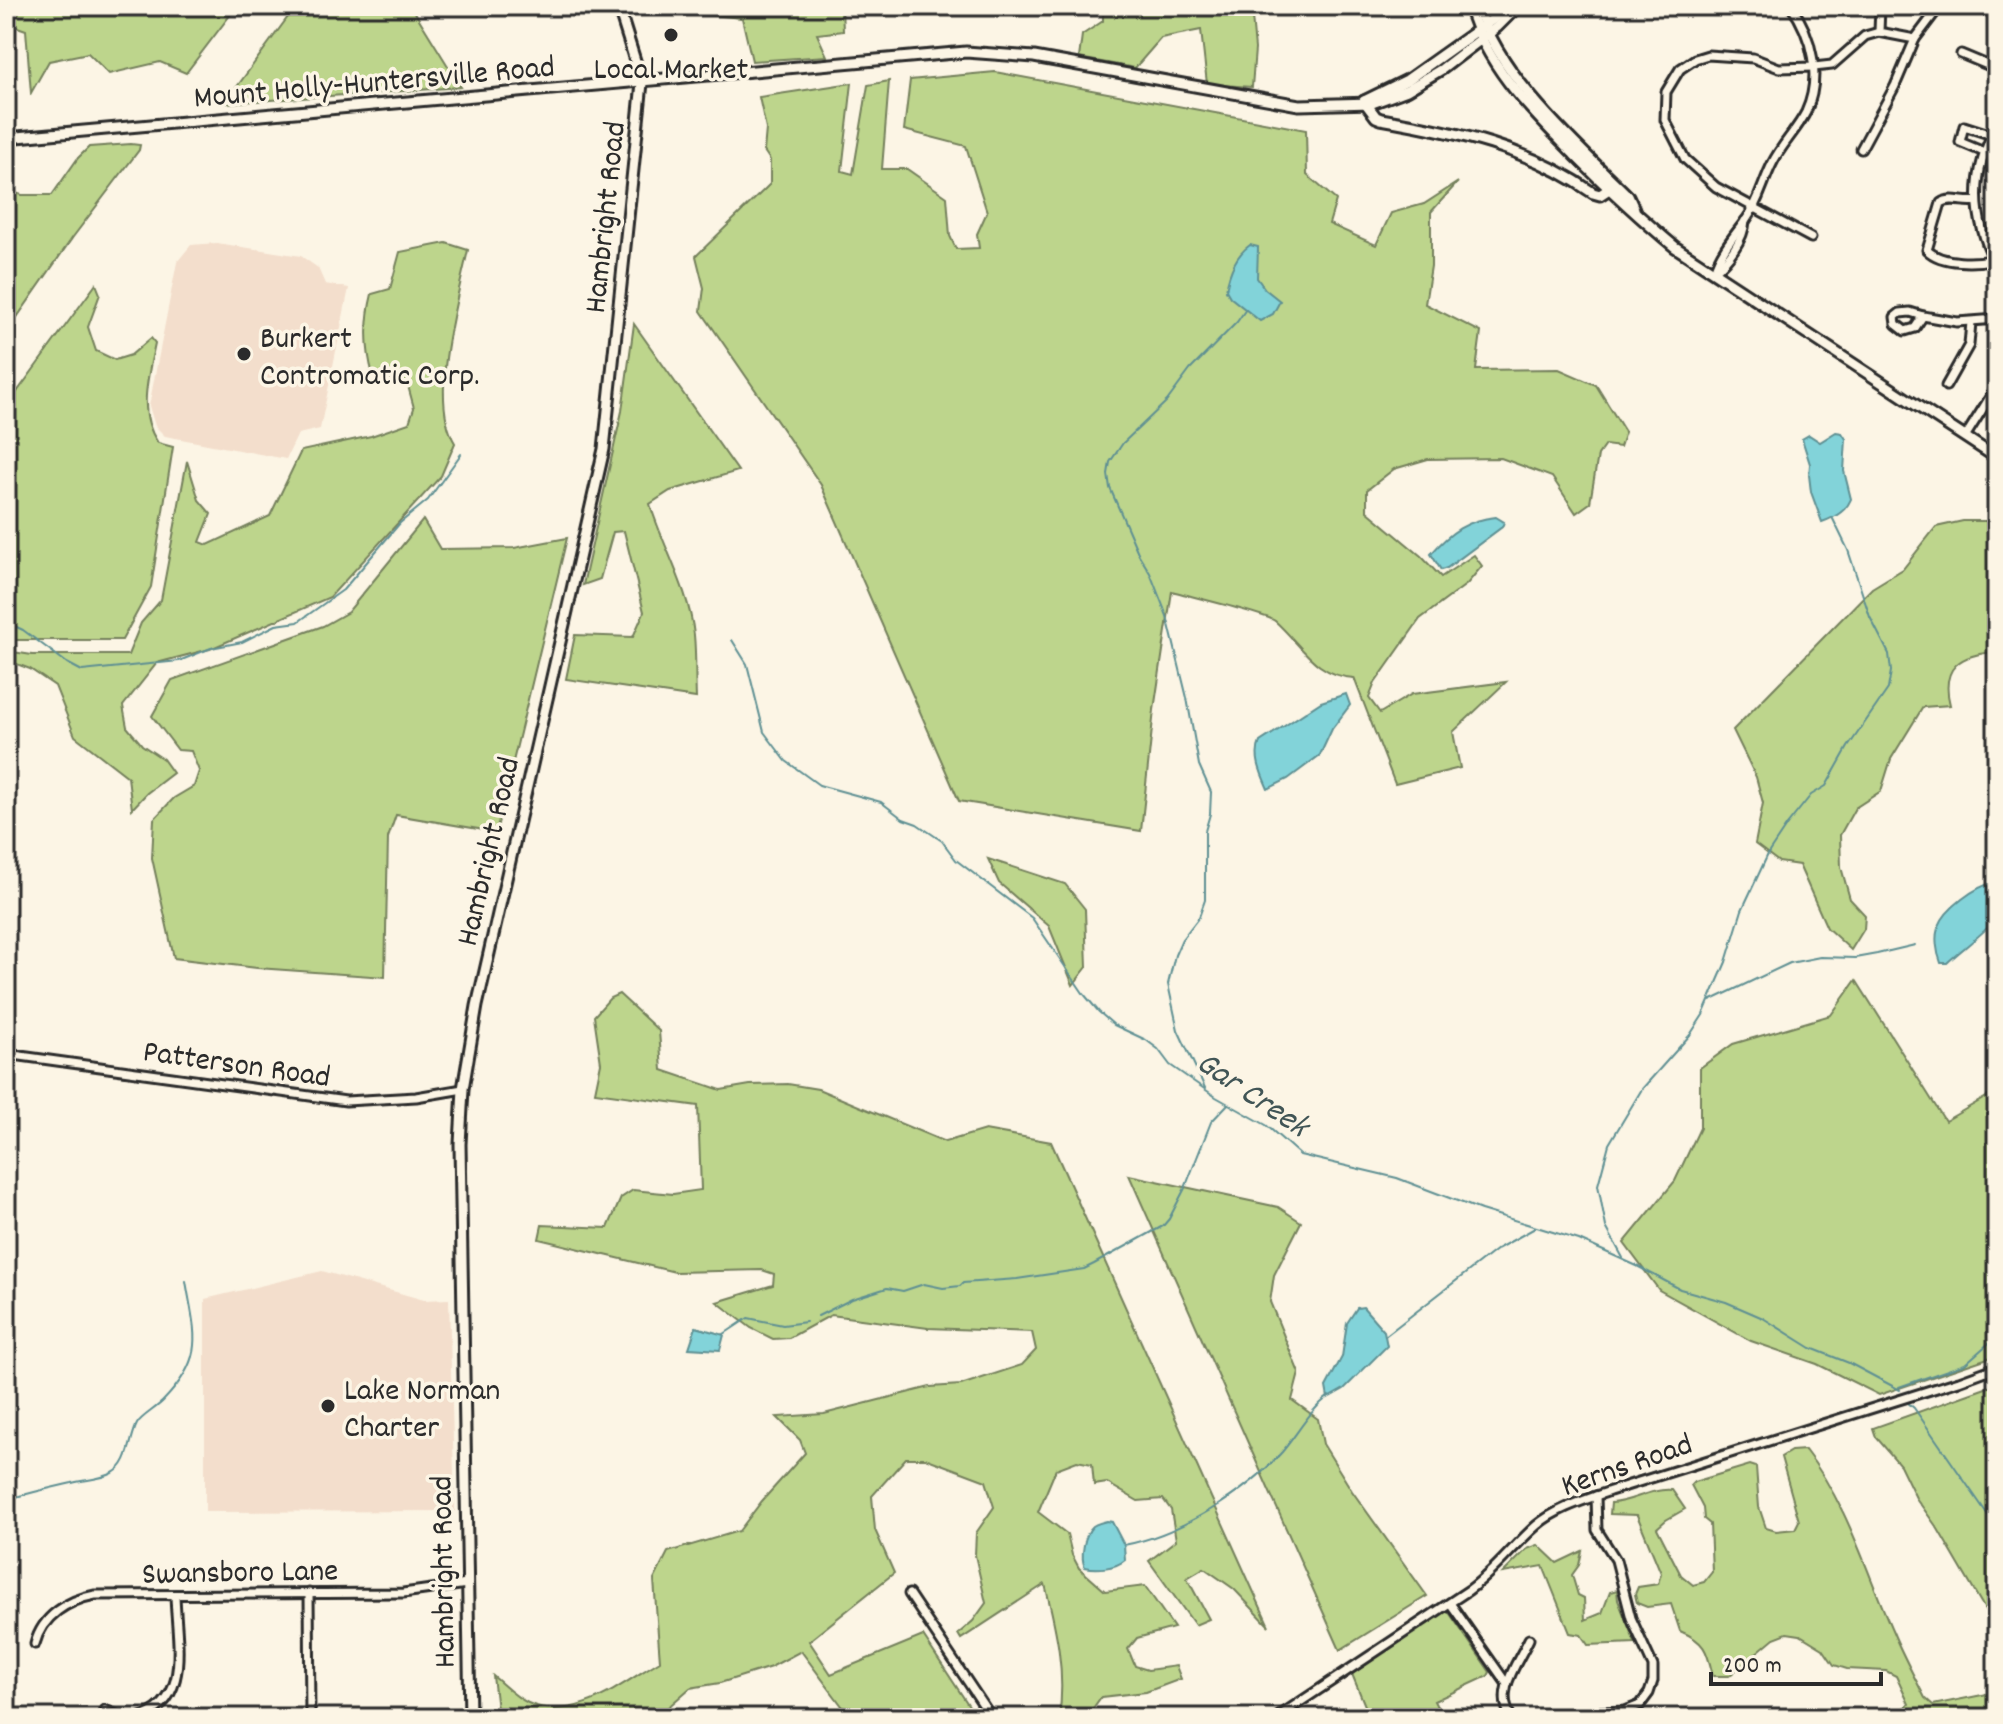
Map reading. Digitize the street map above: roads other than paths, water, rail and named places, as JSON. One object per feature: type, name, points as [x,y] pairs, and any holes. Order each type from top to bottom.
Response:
[{"type":"main road","name":"Hambright Road","points":[[470,1718],[460,1144],[463,1089],[477,1006],[604,449],[642,83],[618,6]]},
{"type":"main road","points":[[1469,6],[1497,68],[1526,105],[1609,189],[1675,247],[1997,458]]},
{"type":"main road","points":[[1478,6],[1482,32],[1543,111],[1628,196],[1636,212]]},
{"type":"main road","points":[[1486,6],[1494,6]]},
{"type":"main road","points":[[1482,32],[1506,6]]},
{"type":"main road","points":[[1482,32],[1518,6]]},
{"type":"main road","name":"Mount Holly-Huntersville Road","points":[[6,138],[940,54],[987,53],[1034,57],[1299,105],[1330,106],[1364,101],[1407,80],[1482,32]]},
{"type":"main road","points":[[1364,101],[1381,119],[1501,146],[1550,167],[1593,193],[1600,195],[1609,189]]},
{"type":"street","points":[[1714,272],[1718,258],[1754,205],[1773,161],[1806,113],[1813,91],[1814,67],[1809,40],[1791,6]]},
{"type":"street","points":[[1879,32],[1880,6]]},
{"type":"street","points":[[1861,149],[1895,86],[1915,39],[1940,6]]},
{"type":"street","points":[[1811,238],[1716,187],[1685,159],[1665,120],[1666,92],[1680,69],[1708,55],[1753,58],[1779,68],[1814,67],[1832,65],[1865,36],[1879,32],[1915,39]]},
{"type":"street","points":[[1961,54],[1997,69]]},
{"type":"street","points":[[1977,201],[1948,199],[1939,205],[1927,250],[1933,255],[1953,260],[1996,262],[1981,230],[1977,201],[1984,152],[1997,125]]},
{"type":"street","points":[[1984,152],[1960,142],[1964,126],[1992,135]]},
{"type":"street","points":[[1923,316],[1943,321],[1997,319]]},
{"type":"street","points":[[1946,386],[1969,345],[1971,322]]},
{"type":"street","points":[[1965,437],[1996,388]]},
{"type":"street","name":"Patterson Road","points":[[6,1054],[346,1101],[416,1097],[463,1089]]},
{"type":"street","name":"Kerns Road","points":[[1276,1718],[1450,1603],[1491,1573],[1537,1525],[1559,1511],[1596,1496],[1997,1367]]},
{"type":"street","points":[[1561,1718],[1575,1713],[1625,1711],[1640,1705],[1653,1681],[1653,1666],[1631,1618],[1616,1560],[1597,1530],[1596,1496]]},
{"type":"street","name":"Swansboro Lane","points":[[35,1644],[40,1630],[62,1607],[95,1595],[403,1593],[467,1584]]},
{"type":"street","points":[[309,1593],[310,1718]]},
{"type":"street","points":[[909,1594],[992,1718]]},
{"type":"street","points":[[137,1718],[161,1707],[174,1689],[177,1670],[175,1595]]},
{"type":"street","points":[[1450,1603],[1507,1684]]},
{"type":"street","points":[[1512,1718],[1505,1707],[1507,1684],[1529,1639]]},
{"type":"street","points":[[105,1710],[124,1718]]},
{"type":"water","points":[[1250,245],[1258,247],[1257,278],[1280,301],[1273,314],[1260,321],[1230,297],[1226,290],[1234,265]]},
{"type":"water","points":[[1836,432],[1842,433],[1846,439],[1844,471],[1851,499],[1839,514],[1822,522],[1811,492],[1810,464],[1802,439],[1809,435],[1820,442]]},
{"type":"water","points":[[1496,517],[1504,522],[1502,527],[1441,570],[1431,554],[1445,539],[1468,524]]},
{"type":"water","points":[[1346,694],[1350,705],[1332,729],[1320,755],[1288,779],[1268,789],[1258,760],[1260,742],[1321,702]]},
{"type":"water","points":[[1993,883],[1997,887],[1995,919],[1947,963],[1941,963],[1936,939],[1942,919],[1962,899]]},
{"type":"water","points":[[1363,1307],[1384,1331],[1387,1346],[1344,1389],[1328,1398],[1326,1387],[1342,1357],[1347,1323],[1357,1308]]},
{"type":"water","points":[[696,1327],[724,1335],[720,1350],[689,1348]]},
{"type":"water","points":[[1112,1522],[1124,1545],[1125,1560],[1106,1568],[1085,1567],[1083,1552],[1087,1535],[1093,1526]]},
{"type":"waterway","points":[[1205,1088],[1178,1030],[1168,984],[1182,939],[1199,917],[1205,900],[1205,831],[1211,792],[1199,765],[1167,616],[1110,488],[1108,474],[1110,462],[1123,443],[1167,401],[1190,370],[1246,309]]},
{"type":"waterway","points":[[6,622],[23,630],[82,671],[179,661],[211,648],[242,642],[276,625],[298,622],[343,590],[400,523],[428,500],[461,454]]},
{"type":"waterway","points":[[1623,1258],[1606,1227],[1598,1185],[1609,1144],[1642,1089],[1690,1035],[1703,1015],[1726,962],[1742,910],[1769,852],[1811,795],[1826,786],[1848,747],[1888,689],[1891,671],[1889,654],[1870,617],[1848,550],[1833,519]]},
{"type":"waterway","name":"Gar Creek","points":[[732,640],[747,664],[764,732],[786,761],[819,785],[881,802],[903,819],[917,824],[942,841],[956,860],[1032,918],[1099,1012],[1114,1025],[1146,1040],[1158,1049],[1170,1065],[1216,1097],[1266,1125],[1300,1155],[1397,1178],[1481,1210],[1579,1240],[1680,1289],[1726,1302],[1763,1318],[1811,1348],[1849,1363],[1900,1390]]},
{"type":"waterway","points":[[1710,1001],[1790,963],[1820,957],[1855,958],[1915,945]]},
{"type":"waterway","points":[[818,1316],[852,1299],[887,1288],[903,1291],[924,1284],[943,1288],[1084,1269],[1094,1264],[1163,1226],[1169,1219],[1211,1122],[1228,1104]]},
{"type":"waterway","points":[[1385,1336],[1497,1249],[1535,1228]]},
{"type":"waterway","points":[[6,1500],[103,1477],[119,1469],[139,1421],[161,1403],[177,1384],[192,1357],[194,1331],[186,1281]]},
{"type":"waterway","points":[[724,1334],[748,1318],[783,1325],[806,1322]]},
{"type":"waterway","points":[[1899,1387],[1965,1364],[1997,1336]]},
{"type":"waterway","points":[[1124,1545],[1166,1532],[1230,1497],[1267,1468],[1315,1408],[1329,1396]]},
{"type":"waterway","name":"Gar Creek","points":[[1907,1402],[1997,1528]]},
{"type":"place","name":"Local Market","points":[[671,35]]},
{"type":"place","name":"Burkert Contromatic Corp.","points":[[244,354]]},
{"type":"place","name":"Lake Norman Charter","points":[[328,1406]]}]
